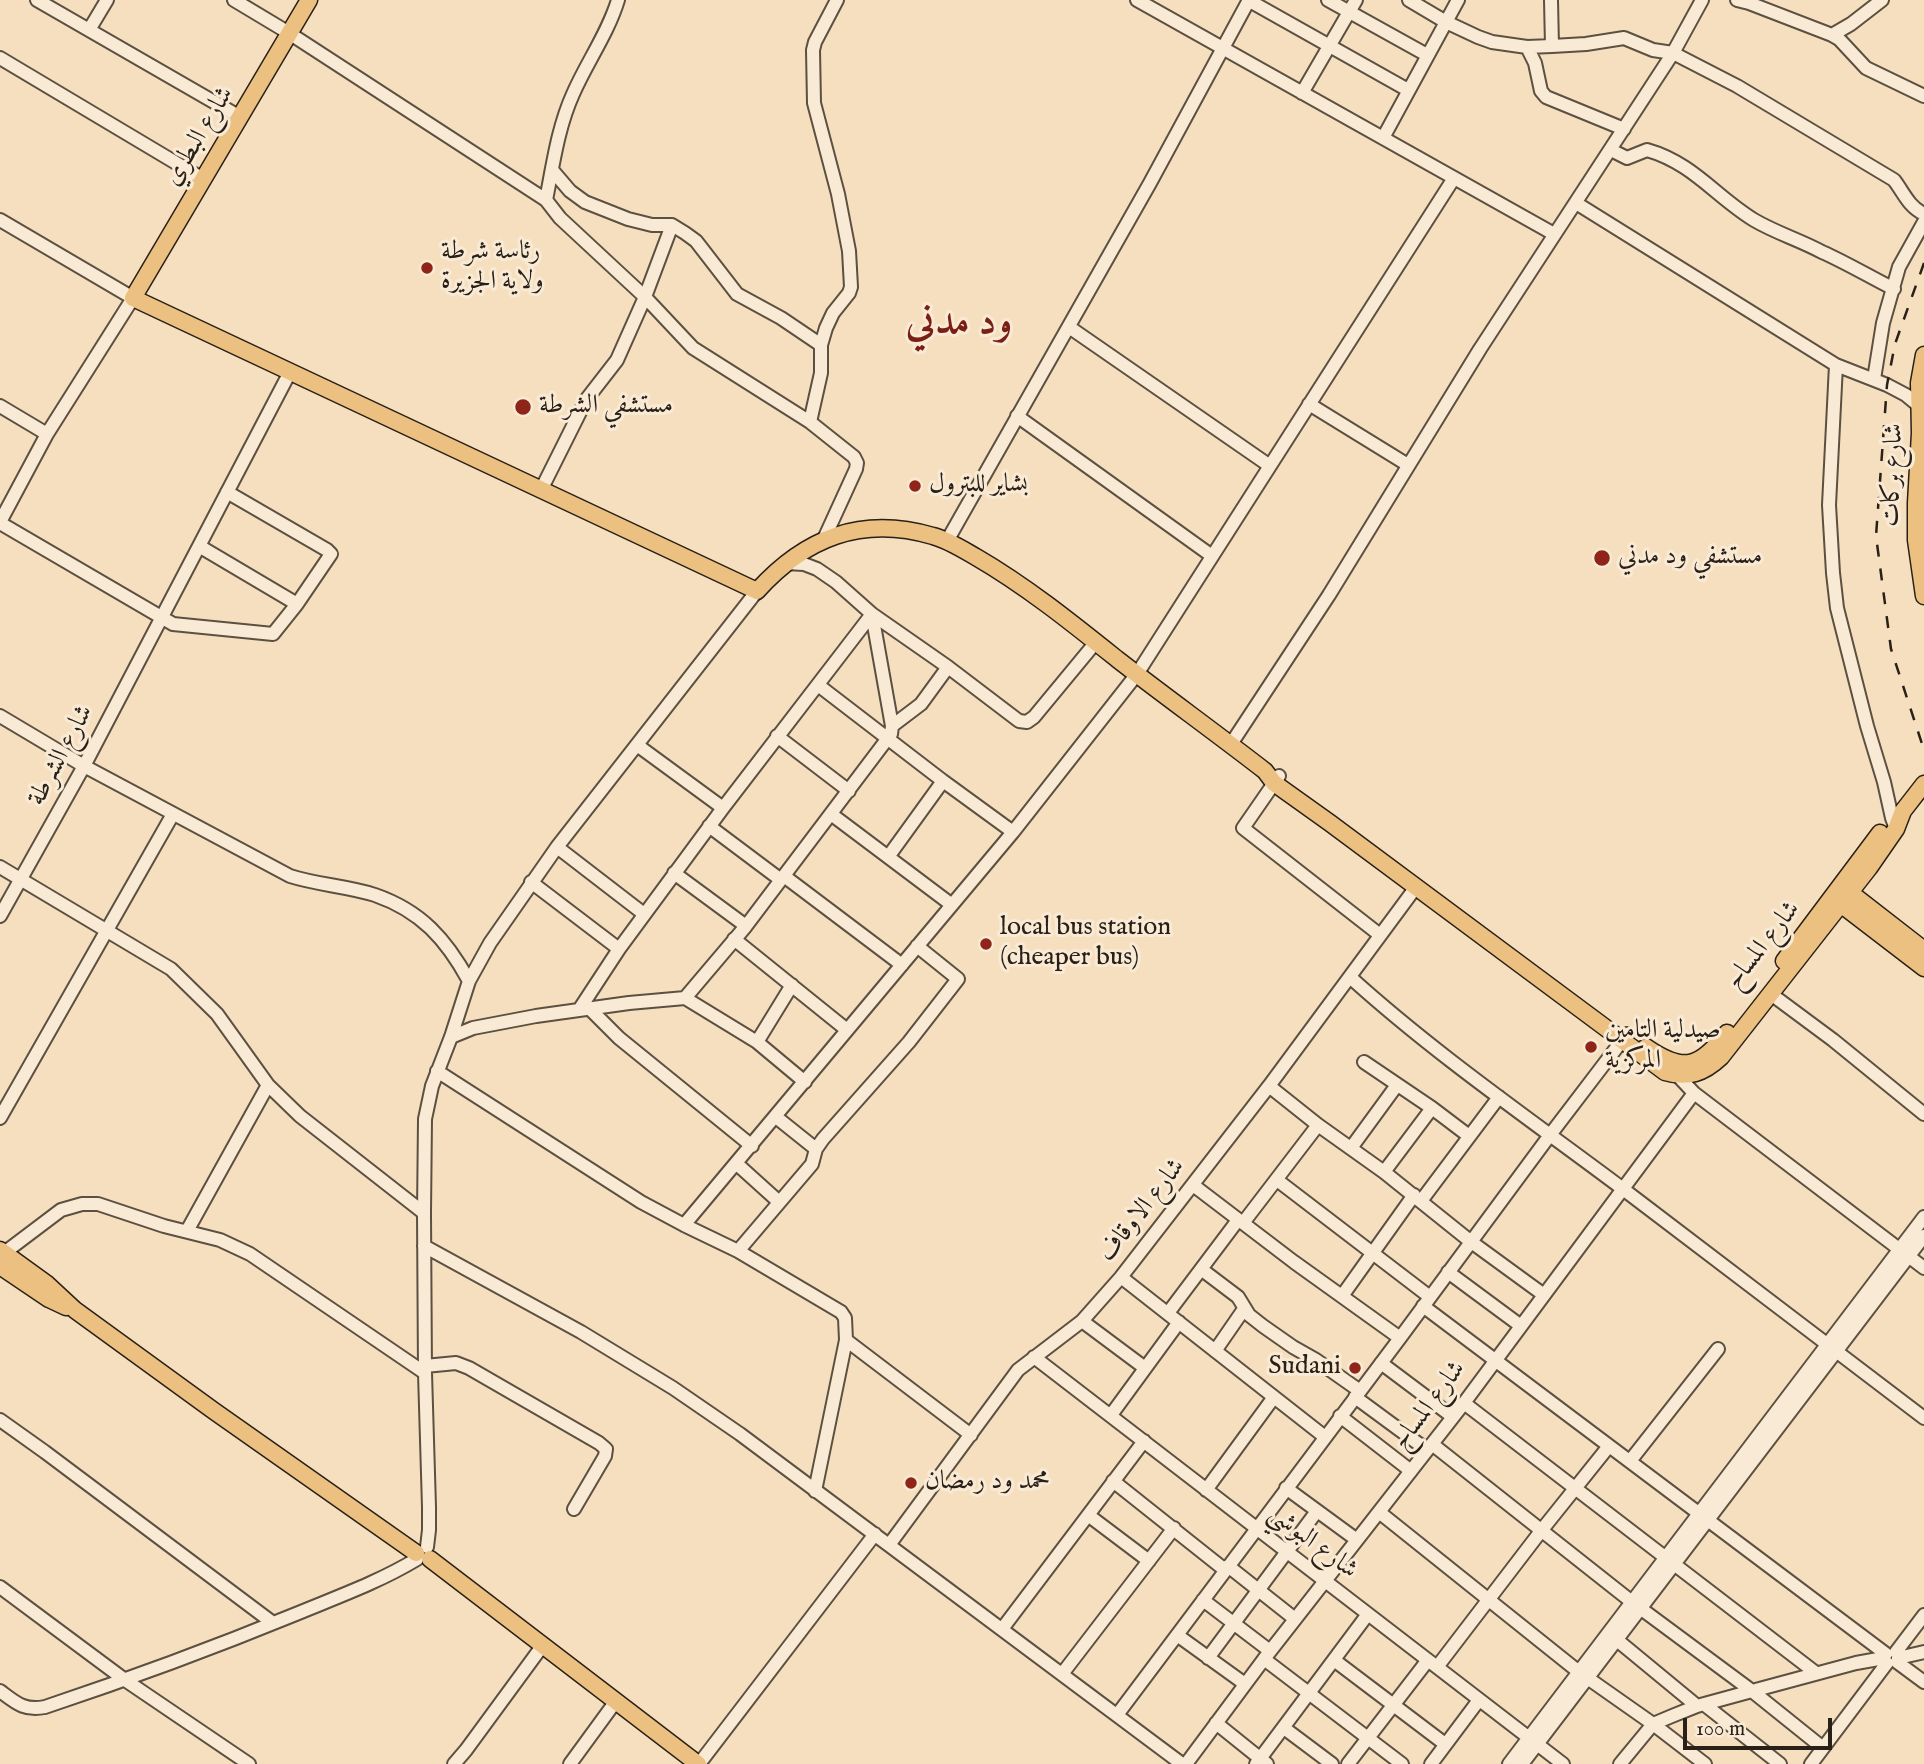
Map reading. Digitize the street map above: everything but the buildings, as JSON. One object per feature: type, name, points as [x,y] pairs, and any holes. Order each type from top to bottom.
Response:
[{"type":"main road","name":"شارع البطري","points":[[133,298],[309,0]]},
{"type":"main road","points":[[133,298],[757,591],[785,563],[824,539],[858,531],[892,529],[947,541],[1020,585],[1416,887],[1474,926]]},
{"type":"main road","name":"شارع بركات","points":[[1924,355],[1919,383],[1922,408],[1916,540],[1924,596]]},
{"type":"main road","points":[[1273,777],[1624,1038],[1658,1055],[1678,1070]]},
{"type":"main road","points":[[1841,895],[1924,784]]},
{"type":"main road","points":[[1841,895],[1924,950]]},
{"type":"main road","points":[[1841,895],[1924,968]]},
{"type":"main road","name":"شارع المساح","points":[[1678,1070],[1692,1074],[1714,1064],[1771,994],[1841,895]]},
{"type":"main road","name":"شارع المساح","points":[[1678,1070],[1713,1049],[1841,895]]},
{"type":"main road","points":[[1,1256],[47,1284],[75,1310],[235,1426],[422,1555],[699,1764]]},
{"type":"street","points":[[37,0],[240,117]]},
{"type":"street","points":[[89,30],[107,0]]},
{"type":"street","points":[[234,0],[546,200],[560,218],[645,297],[693,348],[810,422],[854,457],[856,469],[824,539]]},
{"type":"street","points":[[546,200],[563,119],[618,0]]},
{"type":"street","points":[[810,422],[822,368],[821,345],[829,321],[851,287],[849,251],[814,103],[813,50],[837,0]]},
{"type":"street","points":[[947,541],[1069,327],[1249,0],[1408,90]]},
{"type":"street","points":[[1328,0],[1427,55]]},
{"type":"street","points":[[1302,93],[1356,0]]},
{"type":"street","points":[[1409,0],[1446,22],[1492,41],[1527,47],[1586,44],[1624,38],[1653,50],[1673,53],[1748,93],[1894,180],[1914,209],[1924,214]]},
{"type":"street","points":[[1382,138],[1458,0]]},
{"type":"street","points":[[1551,0],[1552,46]]},
{"type":"street","points":[[1737,0],[1832,35],[1866,68],[1924,96]]},
{"type":"street","points":[[1832,35],[1882,0]]},
{"type":"street","points":[[1140,1],[1554,234]]},
{"type":"street","points":[[1231,744],[1329,595],[1554,234],[1673,53],[1696,2]]},
{"type":"street","points":[[1527,47],[1537,71],[1541,91],[1546,97],[1624,129]]},
{"type":"street","points":[[0,58],[203,179]]},
{"type":"street","points":[[1611,150],[1627,158],[1647,149],[1679,163],[1754,220],[1894,289]]},
{"type":"street","points":[[552,170],[569,191],[585,202],[628,219],[652,225],[672,225],[696,241],[737,294],[821,345]]},
{"type":"street","points":[[684,1225],[1013,832],[1137,674],[1454,178]]},
{"type":"street","points":[[1576,203],[1836,365],[1874,379],[1922,408]]},
{"type":"street","points":[[0,220],[133,298],[47,434],[0,523],[177,625],[274,634],[298,604],[331,554],[267,513],[227,492]]},
{"type":"street","points":[[1874,379],[1881,333],[1902,260],[1924,222]]},
{"type":"street","points":[[541,490],[586,401],[617,360],[645,297],[672,225]]},
{"type":"street","points":[[1069,327],[1269,466]]},
{"type":"street","points":[[1836,365],[1829,505],[1836,596],[1844,640],[1897,820]]},
{"type":"street","name":"شارع الشرطة","points":[[0,916],[84,766],[290,372]]},
{"type":"street","points":[[1309,404],[1408,465]]},
{"type":"street","points":[[0,406],[47,434]]},
{"type":"street","points":[[1017,416],[1212,556]]},
{"type":"street","points":[[199,546],[298,604]]},
{"type":"street","points":[[785,563],[804,564],[817,569],[872,614],[1019,721],[1027,722],[1034,717],[1096,642]]},
{"type":"street","points":[[0,1691],[21,1706],[33,1709],[45,1707],[125,1680],[273,1623],[394,1573],[422,1555],[429,1530],[425,1370],[425,1119],[428,1101],[469,981],[485,950],[531,882],[757,591]]},
{"type":"street","points":[[584,1009],[618,949],[872,614]]},
{"type":"street","points":[[872,614],[890,732]]},
{"type":"street","points":[[685,999],[746,926],[849,791],[890,732],[921,704],[948,667]]},
{"type":"street","points":[[818,684],[890,732],[943,781],[1013,832]]},
{"type":"street","points":[[0,716],[84,766],[290,876],[375,895],[419,917],[440,936],[469,981]]},
{"type":"street","points":[[777,736],[849,791]]},
{"type":"street","points":[[637,745],[723,808]]},
{"type":"street","points":[[1273,777],[1243,825],[1244,830],[1380,936]]},
{"type":"street","points":[[888,857],[943,781]]},
{"type":"street","points":[[0,1118],[173,814]]},
{"type":"street","points":[[831,814],[952,905]]},
{"type":"street","points":[[709,826],[902,965]]},
{"type":"street","points":[[557,847],[644,914]]},
{"type":"street","points":[[0,867],[171,969],[217,1014],[268,1085],[300,1116],[424,1213]]},
{"type":"street","points":[[674,873],[746,926]]},
{"type":"street","points":[[531,882],[618,949]]},
{"type":"street","name":"شارع الاوقاف","points":[[889,1545],[1018,1370],[1082,1321],[1121,1276],[1269,1086],[1416,887]]},
{"type":"street","points":[[734,939],[847,1030]]},
{"type":"street","points":[[738,1251],[812,1164],[816,1149],[909,1042],[958,979],[917,946]]},
{"type":"street","points":[[1350,977],[1393,1016],[1451,1062],[1924,1418]]},
{"type":"street","points":[[757,1042],[792,985]]},
{"type":"street","points":[[1771,994],[1924,1114]]},
{"type":"street","points":[[451,1037],[473,1028],[584,1009],[685,999],[757,1042],[805,1082]]},
{"type":"street","points":[[584,1009],[752,1146]]},
{"type":"street","points":[[1117,1715],[1624,1038]]},
{"type":"street","points":[[1364,1062],[1469,1136]]},
{"type":"street","points":[[1678,1070],[1694,1093],[1924,1268]]},
{"type":"street","points":[[438,1071],[641,1202],[738,1251],[841,1312],[845,1318],[846,1340],[815,1491]]},
{"type":"street","points":[[187,1231],[268,1085]]},
{"type":"street","points":[[1351,1148],[1397,1085]]},
{"type":"street","points":[[1269,1086],[1418,1198],[1470,1241],[1544,1294]]},
{"type":"street","name":"شارع المساح","points":[[1184,1764],[1464,1403],[1694,1093]]},
{"type":"street","points":[[1342,1296],[1373,1252],[1499,1097]]},
{"type":"street","points":[[1384,1172],[1432,1108]]},
{"type":"street","points":[[776,1117],[816,1149]]},
{"type":"street","points":[[1168,1313],[1201,1269],[1277,1180],[1318,1125]]},
{"type":"street","points":[[737,1164],[778,1201]]},
{"type":"street","points":[[1277,1180],[1373,1252],[1495,1360],[1924,1682]]},
{"type":"street","points":[[1193,1185],[1400,1339]]},
{"type":"street","points":[[1,1256],[61,1210],[82,1204],[98,1204],[220,1240],[250,1254],[425,1370],[456,1363],[469,1368],[599,1443],[606,1449],[605,1456],[575,1508]]},
{"type":"street","points":[[1522,1764],[1533,1742],[1904,1252],[1924,1217]]},
{"type":"street","points":[[1904,1252],[1924,1236]]},
{"type":"street","points":[[424,1246],[581,1332],[673,1388],[740,1434],[1184,1764]]},
{"type":"street","points":[[1201,1269],[1238,1297],[1244,1309],[1262,1326],[1316,1360],[1357,1394],[1752,1690],[1823,1748]]},
{"type":"street","points":[[1448,1272],[1521,1326]]},
{"type":"street","points":[[1121,1276],[1325,1437]]},
{"type":"street","points":[[1215,1351],[1244,1309]]},
{"type":"street","points":[[1082,1321],[1145,1368]]},
{"type":"street","points":[[1111,1415],[1179,1322]]},
{"type":"street","points":[[846,1340],[971,1435]]},
{"type":"street","points":[[1630,1461],[1718,1349]]},
{"type":"street","name":"شارع البوشي","points":[[1034,1357],[1563,1764]]},
{"type":"street","points":[[1381,1363],[1454,1416]]},
{"type":"street","points":[[1206,1490],[1274,1397]]},
{"type":"street","points":[[1464,1403],[1816,1674]]},
{"type":"street","points":[[1340,1416],[1411,1471]]},
{"type":"street","points":[[0,1420],[273,1623]]},
{"type":"street","points":[[1002,1629],[1144,1441]]},
{"type":"street","points":[[1348,1764],[1393,1705],[1489,1600],[1609,1446]]},
{"type":"street","points":[[1113,1481],[1295,1619]]},
{"type":"street","points":[[1286,1488],[1357,1540]]},
{"type":"street","points":[[1208,1658],[1317,1511]]},
{"type":"street","points":[[1379,1512],[1583,1675],[1704,1764]]},
{"type":"street","points":[[1088,1515],[1149,1561]]},
{"type":"street","points":[[1062,1674],[1174,1528]]},
{"type":"street","points":[[699,1764],[875,1534]]},
{"type":"street","points":[[0,1587],[125,1680],[249,1764]]},
{"type":"street","points":[[1203,1600],[1233,1624],[1308,1694],[1402,1764]]},
{"type":"street","points":[[1583,1675],[1617,1640],[1637,1605]]},
{"type":"street","points":[[1216,1723],[1261,1762],[1368,1614]]},
{"type":"street","points":[[1811,1764],[1924,1615]]},
{"type":"street","points":[[1177,1634],[1245,1684]]},
{"type":"street","points":[[1617,1640],[1780,1764]]},
{"type":"street","points":[[454,1764],[543,1645]]},
{"type":"street","points":[[1620,1764],[1653,1724],[1701,1706],[1816,1674],[1924,1652]]},
{"type":"street","points":[[1334,1660],[1445,1744]]},
{"type":"street","points":[[1431,1764],[1479,1700]]},
{"type":"street","points":[[570,1764],[616,1701]]},
{"type":"street","points":[[1283,1728],[1332,1764]]},
{"type":"street","points":[[1509,1764],[1533,1742]]},
{"type":"railway","points":[[1924,263],[1895,344],[1887,385],[1876,536],[1891,649],[1924,750]]},
{"type":"place","name":"رئاسة شرطة ولاية الجزيرة","points":[[427,268]]},
{"type":"place","name":"مستشفي الشرطة","points":[[523,407]]},
{"type":"place","name":"بشاير للبترول","points":[[915,486]]},
{"type":"place","name":"مستشفي ود مدني","points":[[1602,558]]},
{"type":"place","name":"local bus station (cheaper bus)","points":[[986,944]]},
{"type":"place","name":"صيدلية التامين المركزية","points":[[1591,1047]]},
{"type":"place","name":"Sudani","points":[[1355,1368]]},
{"type":"place","name":"محمد ود رمضان","points":[[911,1483]]},
{"type":"district","name":"ود مدني","points":[[959,325]]}]
